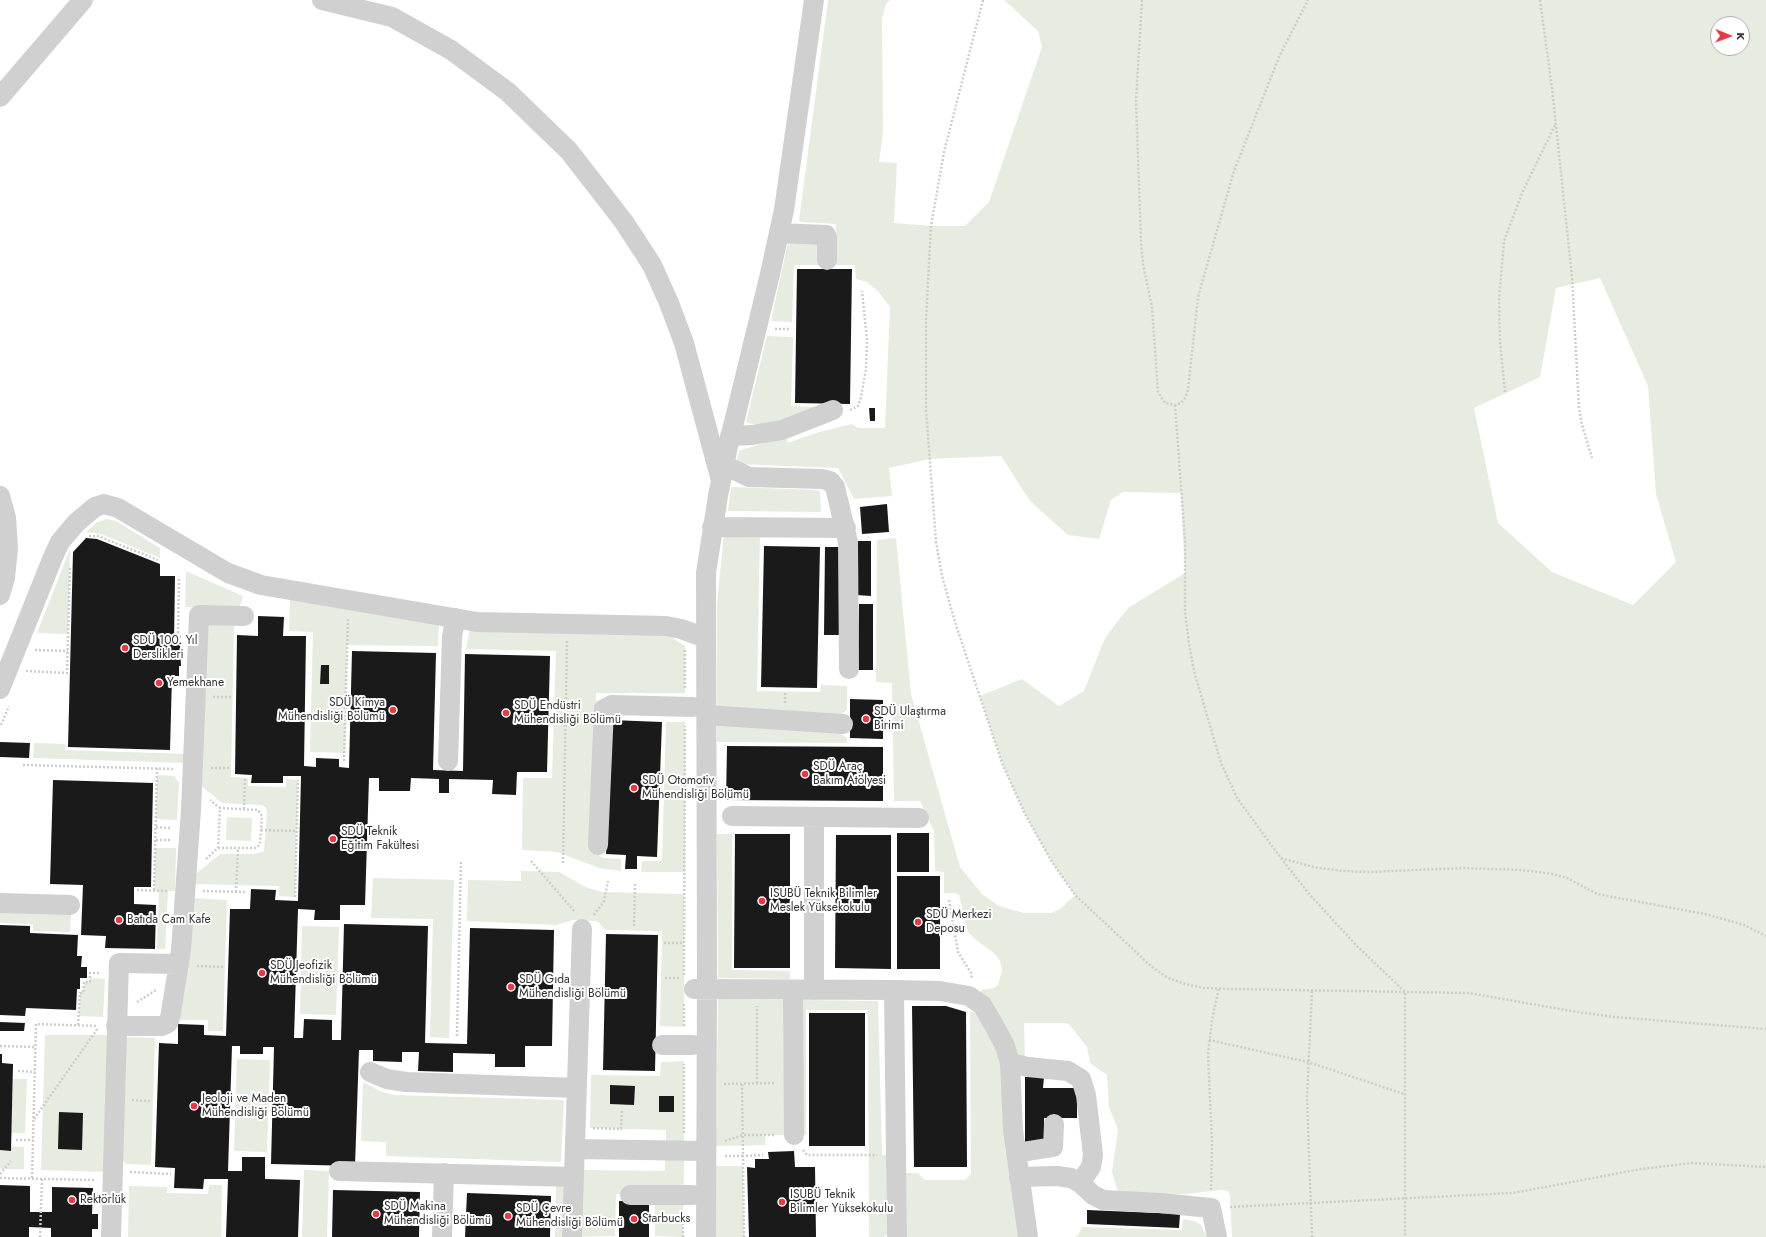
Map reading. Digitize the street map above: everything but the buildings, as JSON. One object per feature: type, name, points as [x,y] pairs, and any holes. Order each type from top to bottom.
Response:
[{"type":"street","points":[[0,97],[83,0]]},
{"type":"street","points":[[322,0],[392,17],[451,50],[508,92],[569,151],[624,222],[652,265],[667,296],[684,343],[722,473]]},
{"type":"street","points":[[692,1237],[693,1195],[706,1147],[689,1045],[692,989],[695,710],[694,639],[697,605],[706,573],[712,527],[730,436],[779,233],[790,177],[814,0]]},
{"type":"street","points":[[779,233],[826,235],[827,260]]},
{"type":"street","points":[[730,436],[752,435],[782,430],[833,410]]},
{"type":"street","points":[[722,473],[749,477],[822,479],[830,481],[836,487],[846,528],[849,550],[849,668]]},
{"type":"street","points":[[0,496],[5,508],[4,528],[6,568],[3,588],[0,595]]},
{"type":"street","points":[[0,690],[60,542],[76,523],[95,507],[104,504],[118,508],[207,562],[250,582],[485,622],[666,626],[694,639]]},
{"type":"street","points":[[712,527],[846,528]]},
{"type":"street","points":[[108,1026],[160,1026],[168,1023],[187,965],[185,891],[193,769],[199,614],[244,616]]},
{"type":"street","points":[[448,761],[452,642],[455,618]]},
{"type":"street","points":[[598,845],[604,709],[608,706],[695,710],[843,724]]},
{"type":"street","points":[[732,816],[919,818]]},
{"type":"street","points":[[814,817],[814,990]]},
{"type":"street","points":[[0,903],[70,905]]},
{"type":"street","points":[[572,1237],[582,929]]},
{"type":"street","points":[[111,1237],[106,1176],[108,1026],[119,963],[187,965]]},
{"type":"street","points":[[692,989],[940,991],[969,996],[977,1000],[987,1012],[1005,1046],[1010,1063],[1013,1130],[1028,1237]]},
{"type":"street","points":[[692,989],[706,1147],[706,1237]]},
{"type":"street","points":[[793,990],[794,1135]]},
{"type":"street","points":[[894,990],[897,1237]]},
{"type":"street","points":[[662,1045],[689,1045]]},
{"type":"street","points":[[1010,1063],[1032,1068],[1068,1071],[1080,1079],[1086,1095],[1093,1156],[1091,1167],[1080,1183]]},
{"type":"street","points":[[370,1072],[387,1079],[406,1082],[577,1088]]},
{"type":"street","points":[[1016,1152],[1053,1147],[1054,1124]]},
{"type":"street","points":[[575,1149],[706,1147]]},
{"type":"street","points":[[339,1171],[574,1177]]},
{"type":"street","points":[[442,1237],[444,1174]]},
{"type":"street","points":[[1019,1177],[1057,1176],[1071,1178],[1080,1183],[1093,1195],[1103,1200],[1160,1203],[1211,1208],[1217,1237]]},
{"type":"street","points":[[630,1194],[693,1195]]},
{"type":"path","points":[[983,0],[944,152],[931,226],[926,320],[926,409],[936,542],[942,576],[955,622],[1002,763],[1025,814],[1052,862],[1076,895],[1152,967],[1168,978],[1185,984],[1219,988],[1312,991],[1469,993],[1593,1014],[1713,1026],[1766,1029]]},
{"type":"path","points":[[1142,0],[1136,100],[1141,241],[1152,314],[1158,392],[1165,403],[1175,405],[1185,398],[1188,390],[1198,297],[1234,171],[1279,57],[1308,0]]},
{"type":"path","points":[[1540,0],[1556,122],[1574,291],[1579,408],[1582,425],[1592,458]]},
{"type":"path","points":[[1505,392],[1500,342],[1499,300],[1504,241],[1522,193],[1556,122]]},
{"type":"path","points":[[833,410],[854,409],[858,406],[861,397],[867,354],[862,291]]},
{"type":"path","points":[[1175,405],[1185,541],[1185,610],[1189,644],[1194,671],[1227,780],[1237,798],[1310,895],[1356,945],[1404,992],[1404,1237]]},
{"type":"path","points":[[85,535],[98,536],[158,560]]},
{"type":"path","points":[[22,671],[67,673],[70,564]]},
{"type":"path","points":[[344,760],[348,616]]},
{"type":"path","points":[[563,863],[567,633]]},
{"type":"path","points":[[694,639],[695,710],[684,943],[692,989],[689,1045],[706,1147]]},
{"type":"path","points":[[40,650],[68,652]]},
{"type":"path","points":[[209,696],[233,697]]},
{"type":"path","points":[[23,765],[157,768],[154,890]]},
{"type":"path","points":[[205,768],[231,768]]},
{"type":"path","points":[[244,809],[245,778]]},
{"type":"path","points":[[295,897],[298,780]]},
{"type":"path","points":[[203,862],[218,848],[254,848],[258,846],[261,830],[262,816],[260,811],[220,808],[209,799]]},
{"type":"path","points":[[218,848],[220,808]]},
{"type":"path","points":[[261,830],[296,831]]},
{"type":"path","points":[[236,892],[238,848]]},
{"type":"path","points":[[1280,857],[1313,867],[1343,871],[1381,872],[1464,868],[1521,870],[1552,874],[1567,878],[1597,894],[1705,914],[1744,926],[1766,936]]},
{"type":"path","points":[[457,1036],[461,860]]},
{"type":"path","points":[[531,861],[571,906],[578,916],[582,929]]},
{"type":"path","points":[[582,929],[601,906],[608,881]]},
{"type":"path","points":[[634,926],[635,882]]},
{"type":"path","points":[[137,890],[246,892]]},
{"type":"path","points":[[949,900],[958,952],[971,973],[969,996]]},
{"type":"path","points":[[664,942],[684,943]]},
{"type":"path","points":[[187,965],[225,967]]},
{"type":"path","points":[[32,1178],[36,1024],[78,1025],[80,992],[83,993],[84,982],[90,982],[90,973]]},
{"type":"path","points":[[665,978],[692,989]]},
{"type":"path","points":[[1219,988],[1209,1040],[1208,1069],[1212,1143],[1211,1208],[1404,1200],[1512,1193],[1665,1165],[1706,1163],[1766,1167]]},
{"type":"path","points":[[757,990],[757,1083]]},
{"type":"path","points":[[1312,991],[1307,1097],[1312,1237]]},
{"type":"path","points":[[34,1119],[108,1026]]},
{"type":"path","points":[[1209,1040],[1308,1062],[1404,1094]]},
{"type":"path","points":[[0,1046],[36,1047]]},
{"type":"path","points":[[18,1071],[35,1072]]},
{"type":"path","points":[[717,1084],[794,1083]]},
{"type":"path","points":[[742,1084],[744,1237]]},
{"type":"path","points":[[575,1128],[621,1129],[622,1111]]},
{"type":"path","points":[[706,1147],[743,1135],[794,1135]]},
{"type":"path","points":[[16,1140],[33,1140]]},
{"type":"path","points":[[706,1147],[743,1156],[763,1155]]},
{"type":"path","points":[[807,1155],[896,1155]]},
{"type":"path","points":[[0,1174],[11,1161]]},
{"type":"path","points":[[0,1178],[42,1179],[171,1174]]},
{"type":"path","points":[[40,1237],[42,1179]]},
{"type":"shaded area","points":[[828,0],[890,0],[886,4],[882,19],[883,132],[879,162],[897,163],[894,223],[931,226],[965,226],[989,202],[1042,47],[1038,31],[1004,0],[1766,0],[1766,1237],[1232,1237],[1230,1195],[1227,1191],[1222,1190],[1185,1194],[1146,1195],[1121,1193],[1117,1189],[1112,1172],[1118,1130],[1109,1107],[1107,1075],[1090,1063],[1087,1047],[1069,1024],[1066,1023],[1024,1023],[1025,1059],[1018,1056],[980,992],[982,990],[994,988],[998,985],[1002,970],[1000,961],[995,954],[968,932],[959,895],[955,893],[944,893],[944,872],[935,871],[934,831],[920,801],[894,801],[892,683],[876,682],[877,540],[896,538],[911,694],[960,867],[982,894],[999,906],[1024,913],[1051,913],[1060,909],[1075,895],[1052,862],[1025,814],[1002,763],[980,696],[1022,679],[1059,706],[1084,691],[1105,638],[1128,608],[1185,573],[1181,493],[1123,492],[1111,500],[1099,539],[1068,535],[1030,501],[1001,456],[929,459],[889,468],[892,496],[854,499],[838,468],[736,464],[739,451],[785,436],[788,443],[819,432],[852,424],[858,428],[885,428],[890,307],[878,291],[867,282],[856,279],[855,265],[836,265],[836,224],[799,221]],"holes":[[[1600,278],[1648,386],[1656,494],[1676,562],[1633,605],[1552,572],[1498,523],[1474,408],[1540,377],[1556,288]]]},
{"type":"shaded area","points":[[789,238],[822,239],[821,265],[794,265],[792,322],[771,321]]},
{"type":"shaded area","points":[[767,336],[793,337],[791,406],[813,407],[813,412],[793,419],[756,425],[746,422]]},
{"type":"shaded area","points":[[731,487],[818,490],[820,492],[821,512],[728,511]]},
{"type":"shaded area","points":[[106,519],[116,521],[160,548],[160,558],[101,534],[86,532],[96,523]]},
{"type":"shaded area","points":[[724,533],[760,533],[757,691],[820,692],[821,685],[847,686],[847,710],[838,716],[717,708],[717,604]]},
{"type":"shaded area","points":[[70,549],[68,634],[37,633]]},
{"type":"shaded area","points":[[186,571],[243,596],[239,609],[185,607]]},
{"type":"shaded area","points":[[290,599],[439,624],[438,646],[347,645],[345,753],[310,752],[313,632],[289,631]]},
{"type":"shaded area","points":[[205,622],[234,623],[231,777],[248,778],[248,786],[286,787],[286,779],[298,780],[295,897],[279,896],[279,886],[192,884],[192,877],[220,854],[255,854],[264,851],[267,813],[266,808],[262,805],[222,803],[198,783]]},
{"type":"shaded area","points":[[470,629],[659,635],[671,637],[685,646],[685,693],[596,693],[593,851],[603,858],[621,859],[621,871],[599,868],[557,852],[522,850],[523,778],[552,778],[556,651],[466,649]]},
{"type":"shaded area","points":[[666,722],[685,722],[685,872],[641,872],[642,861],[662,861]]},
{"type":"shaded area","points":[[717,723],[836,731],[847,738],[847,743],[717,742]]},
{"type":"shaded area","points":[[34,743],[65,744],[65,750],[188,754],[187,763],[33,758]]},
{"type":"shaded area","points":[[157,775],[174,776],[179,783],[177,820],[156,819]]},
{"type":"shaded area","points":[[227,817],[252,818],[251,841],[226,840]]},
{"type":"shaded area","points":[[717,834],[732,834],[732,970],[790,971],[790,979],[718,978]]},
{"type":"shaded area","points":[[155,848],[176,848],[175,891],[168,891],[165,949],[157,949],[159,891],[154,890]]},
{"type":"shaded area","points":[[521,871],[559,872],[585,887],[602,892],[684,894],[684,1027],[660,1026],[662,931],[605,930],[598,922],[595,921],[573,920],[556,925],[467,921],[468,880],[521,881]]},
{"type":"shaded area","points":[[373,878],[454,880],[449,1038],[430,1037],[433,919],[371,918]]},
{"type":"shaded area","points":[[191,898],[227,900],[223,1031],[208,1031],[208,1020],[179,1020]]},
{"type":"shaded area","points":[[0,912],[71,913],[70,932],[33,931],[33,924],[0,923]]},
{"type":"shaded area","points":[[302,926],[339,927],[336,1015],[300,1014]]},
{"type":"shaded area","points":[[90,978],[105,979],[103,1017],[79,1016],[80,993],[83,992],[84,982],[90,982]]},
{"type":"shaded area","points":[[718,999],[788,1000],[788,1135],[765,1135],[765,1145],[716,1146]]},
{"type":"shaded area","points":[[799,1000],[878,1001],[882,1155],[886,1155],[887,1234],[884,1237],[869,1237],[868,1010],[806,1010],[806,1135],[799,1135]]},
{"type":"shaded area","points":[[970,1011],[975,1013],[1001,1053],[1005,1148],[1021,1237],[907,1237],[906,1173],[918,1173],[924,1180],[965,1180],[971,1174]]},
{"type":"shaded area","points":[[45,1035],[111,1035],[107,1172],[41,1170]]},
{"type":"shaded area","points":[[128,1037],[155,1038],[151,1165],[126,1164],[121,1158],[123,1040]]},
{"type":"shaded area","points":[[237,1059],[270,1060],[267,1152],[234,1151]]},
{"type":"shaded area","points":[[684,1061],[684,1143],[666,1143],[666,1130],[590,1128],[591,1075],[660,1076],[661,1062]]},
{"type":"shaded area","points":[[13,1079],[27,1079],[25,1133],[11,1133]]},
{"type":"shaded area","points":[[363,1082],[380,1091],[394,1095],[564,1100],[561,1162],[386,1156],[386,1142],[361,1141]]},
{"type":"shaded area","points":[[11,1147],[24,1147],[24,1169],[0,1169],[0,1150],[10,1151]]},
{"type":"shaded area","points":[[665,1160],[684,1160],[683,1237],[655,1236],[655,1195],[616,1194],[615,1236],[555,1237],[556,1184],[583,1170],[665,1171]]},
{"type":"shaded area","points":[[716,1166],[743,1166],[744,1237],[716,1237]]},
{"type":"shaded area","points":[[304,1170],[329,1171],[327,1237],[302,1237]]},
{"type":"shaded area","points":[[209,1185],[222,1185],[221,1237],[128,1237],[129,1186],[167,1187],[167,1193],[208,1194]]},
{"type":"shaded area","points":[[1183,1219],[1194,1221],[1201,1225],[1207,1237],[1075,1237],[1078,1235],[1082,1227],[1182,1230]]},
{"type":"place","name":"SDÜ 100. Yıl Derslikleri","points":[[125,648]]},
{"type":"place","name":"Yemekhane","points":[[159,683]]},
{"type":"place","name":"SDÜ Kimya Mühendisliği Bölümü","points":[[393,710]]},
{"type":"place","name":"SDÜ Endüstri Mühendisliği Bölümü","points":[[506,713]]},
{"type":"place","name":"SDÜ Ulaştırma Birimi","points":[[866,719]]},
{"type":"place","name":"SDÜ Araç Bakım Atölyesi","points":[[805,774]]},
{"type":"place","name":"SDÜ Otomotiv Mühendisliği Bölümü","points":[[634,788]]},
{"type":"place","name":"SDÜ Teknik Eğitim Fakültesi","points":[[333,839]]},
{"type":"place","name":"ISUBÜ Teknik Bilimler Meslek Yüksekokulu","points":[[762,901]]},
{"type":"place","name":"Batıda Cam Kafe","points":[[119,920]]},
{"type":"place","name":"SDÜ Merkezi Deposu","points":[[918,922]]},
{"type":"place","name":"SDÜ Jeofizik Mühendisliği Bölümü","points":[[262,973]]},
{"type":"place","name":"SDÜ Gıda Mühendisliği Bölümü","points":[[511,987]]},
{"type":"place","name":"Jeoloji ve Maden Mühendisliği Bölümü","points":[[194,1106]]},
{"type":"place","name":"Rektörlük","points":[[72,1200]]},
{"type":"place","name":"ISUBÜ Teknik Bilimler Yüksekokulu","points":[[782,1202]]},
{"type":"place","name":"SDÜ Makina Mühendisliği Bölümü","points":[[376,1214]]},
{"type":"place","name":"SDÜ Çevre Mühendisliği Bölümü","points":[[508,1216]]},
{"type":"place","name":"Starbucks","points":[[634,1219]]}]
